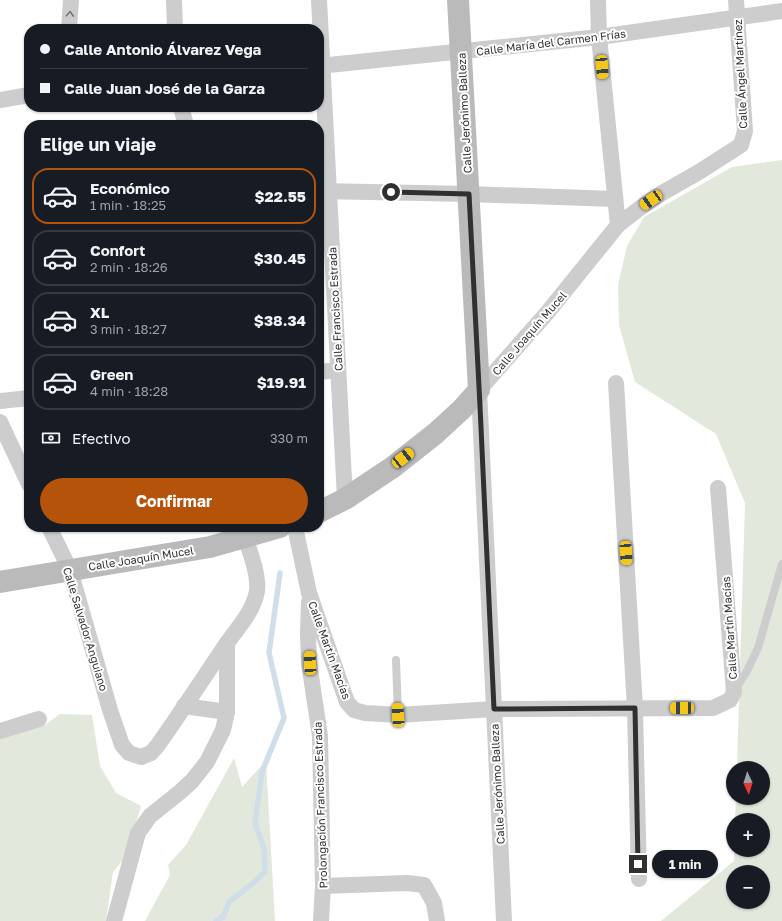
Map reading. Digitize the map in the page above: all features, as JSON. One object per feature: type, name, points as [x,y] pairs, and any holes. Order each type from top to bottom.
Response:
[{"type":"street","points":[[69,24],[71,0]]},
{"type":"street","points":[[174,0],[175,24]]},
{"type":"street","name":"Calle Francisco Estrada","points":[[319,0],[320,24]]},
{"type":"street","name":"Calle Jerónimo Balleza","points":[[458,0],[479,390],[504,921]]},
{"type":"street","points":[[598,0],[600,37],[618,225]]},
{"type":"street","name":"Calle Ángel Martínez","points":[[600,248],[618,225],[640,208],[662,193],[742,145],[745,131],[736,0]]},
{"type":"street","name":"Calle María del Carmen Frías","points":[[324,66],[600,37],[782,11]]},
{"type":"street","points":[[0,100],[24,96]]},
{"type":"street","points":[[324,191],[616,198]]},
{"type":"street","name":"Calle Francisco Estrada","points":[[324,191],[338,370],[345,499]]},
{"type":"street","name":"Calle Joaquín Mucel","points":[[324,510],[345,499],[393,467],[462,410],[547,313],[600,248]]},
{"type":"street","points":[[324,371],[338,370]]},
{"type":"street","points":[[616,383],[635,708],[638,879]]},
{"type":"street","points":[[0,401],[24,399]]},
{"type":"street","points":[[0,422],[24,473]]},
{"type":"street","name":"Calle Martín Macías","points":[[296,532],[309,593],[347,702],[354,710],[365,714],[398,715],[494,709],[713,708],[730,700],[734,692],[718,488]]},
{"type":"street","name":"Calle Salvador Anguiano","points":[[51,532],[70,570],[110,710],[122,745],[129,753],[141,757],[151,753],[184,706]]},
{"type":"street","name":"Calle Joaquín Mucel","points":[[0,582],[210,547],[262,532]]},
{"type":"street","points":[[227,712],[184,706],[246,618],[252,605],[257,590],[256,575],[245,537]]},
{"type":"street","name":"Prolongación Francisco Estrada","points":[[309,593],[308,633],[310,663],[320,736],[323,886],[321,921]]},
{"type":"street","points":[[114,921],[138,833],[150,816],[192,781],[207,762],[224,730],[227,712],[227,643]]},
{"type":"street","points":[[0,731],[39,719]]},
{"type":"street","points":[[323,886],[407,883],[424,885],[434,903],[437,921]]},
{"type":"lane","points":[[734,692],[747,671],[758,648],[782,564]]},
{"type":"lane","points":[[396,660],[398,715]]},
{"type":"shaded area","points":[[782,160],[782,921],[661,921],[726,868],[726,909],[770,909],[770,865],[729,865],[734,861],[734,857],[770,857],[770,813],[735,813],[736,805],[770,805],[770,761],[737,761],[745,503],[716,434],[635,382],[619,325],[618,285],[627,246],[644,217],[732,167]]},
{"type":"shaded area","points":[[60,714],[92,715],[100,766],[116,793],[141,806],[127,855],[113,872],[106,921],[0,921],[0,739],[45,725]]},
{"type":"shaded area","points":[[234,758],[242,787],[266,761],[275,921],[145,921],[170,875],[168,865],[186,845]]},
{"type":"waterway","points":[[216,921],[223,917],[229,902],[265,872],[264,849],[255,823],[262,772],[284,718],[269,653],[280,573]]},
{"type":"route","points":[[391,192],[469,194],[494,709],[635,708],[638,864]]}]
